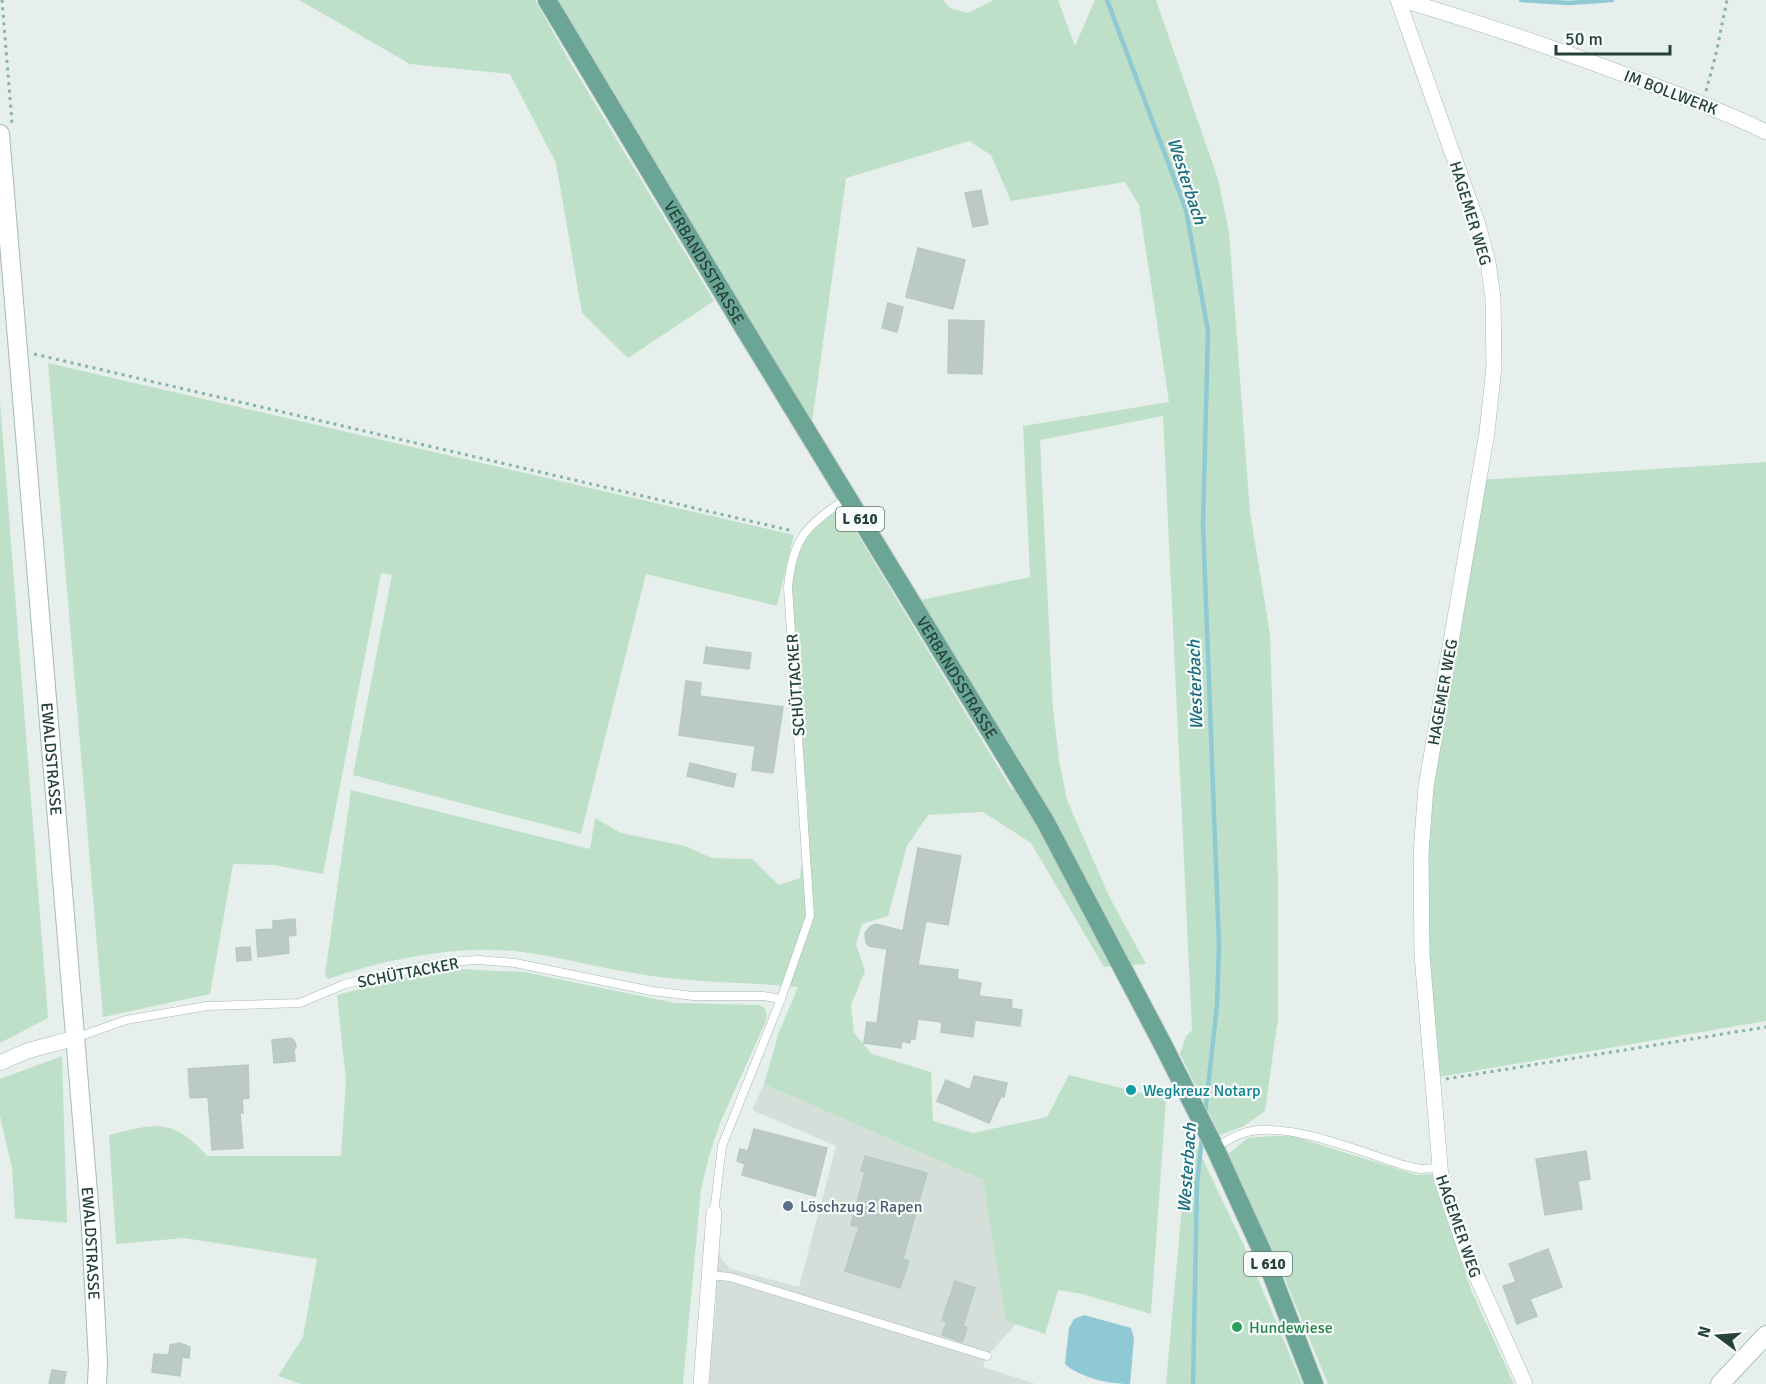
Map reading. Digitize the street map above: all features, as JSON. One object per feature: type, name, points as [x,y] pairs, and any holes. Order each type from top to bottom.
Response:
[{"type":"main road","name":"VERBANDSSTRASSE","points":[[548,0],[847,498],[1046,821],[1211,1140],[1266,1260],[1314,1384]]},
{"type":"street","name":"HAGEMER WEG","points":[[1398,0],[1478,225],[1488,262],[1493,298],[1494,367],[1487,432],[1426,787],[1421,853],[1422,955],[1439,1168],[1468,1257],[1525,1384]]},
{"type":"street","name":"IM BOLLWERK","points":[[1403,0],[1482,23],[1555,48],[1702,104],[1766,132]]},
{"type":"street","name":"EWALDSTRASSE","points":[[0,134],[91,1228],[98,1362],[97,1384]]},
{"type":"street","points":[[0,1063],[27,1051],[75,1038]]},
{"type":"street","name":"SCHÜTTACKER","points":[[701,1384],[714,1213]]},
{"type":"street","points":[[1720,1384],[1766,1335]]},
{"type":"lane","name":"SCHÜTTACKER","points":[[714,1213],[722,1146],[781,999],[810,915],[788,587],[793,556],[804,533],[819,517],[847,498]]},
{"type":"lane","name":"SCHÜTTACKER","points":[[75,1038],[126,1020],[207,1006],[300,1004],[345,984],[388,973],[447,962],[478,960],[515,963],[652,991],[693,996],[763,996],[781,999]]},
{"type":"lane","points":[[1211,1140],[1269,1130],[1291,1132],[1403,1165],[1420,1169],[1439,1168]]},
{"type":"lane","points":[[709,1275],[730,1277],[987,1356]]},
{"type":"path","points":[[1702,104],[1716,54],[1727,0]]},
{"type":"path","points":[[31,353],[804,533]]},
{"type":"path","points":[[1432,1081],[1766,1027]]},
{"type":"shaded area","points":[[764,1084],[983,1180],[1006,1321],[1016,1324],[987,1356],[983,1367],[1036,1384],[708,1384],[716,1303],[717,1245],[722,1260],[731,1269],[799,1287],[836,1146],[752,1110]]},
{"type":"green space","points":[[299,0],[535,0],[714,301],[628,358],[582,313],[556,163],[510,74],[410,64]]},
{"type":"green space","points":[[558,0],[943,0],[950,8],[968,13],[994,0],[1058,0],[1075,46],[1095,0],[1156,0],[1218,179],[1229,232],[1250,513],[1270,634],[1278,880],[1278,1018],[1265,1111],[1244,1126],[1220,1135],[1180,1054],[1186,1036],[1192,1030],[1163,416],[1040,440],[1053,709],[1059,760],[1067,800],[1109,896],[1146,964],[1104,967],[1031,843],[983,812],[928,815],[907,846],[888,916],[862,924],[856,944],[865,971],[851,1005],[854,1033],[872,1054],[931,1072],[933,1121],[973,1133],[1047,1117],[1069,1075],[1166,1099],[1151,1314],[1082,1294],[1058,1290],[1045,1334],[1006,1321],[983,1180],[764,1084],[779,1032],[798,987],[659,977],[537,954],[499,950],[424,955],[374,965],[328,979],[325,975],[351,790],[590,849],[595,818],[621,833],[685,846],[712,858],[752,859],[779,885],[800,878],[808,809],[788,587],[802,544],[814,527],[841,507],[1012,790],[1028,779],[921,600],[1030,577],[1023,426],[1169,402],[1139,205],[1125,182],[1011,201],[991,155],[969,141],[846,178],[812,422]]},
{"type":"green space","points":[[48,363],[794,535],[777,606],[646,574],[581,834],[353,775],[392,575],[381,573],[323,874],[273,865],[233,864],[210,994],[103,1017]]},
{"type":"green space","points":[[0,401],[48,1018],[0,1043]]},
{"type":"green space","points":[[1766,462],[1766,1021],[1439,1077],[1426,953],[1426,853],[1431,787],[1480,480]]},
{"type":"green space","points":[[456,969],[524,972],[675,1003],[759,1005],[765,1008],[767,1015],[765,1023],[720,1123],[701,1190],[683,1384],[301,1384],[278,1376],[303,1337],[317,1259],[184,1238],[116,1244],[109,1135],[139,1128],[162,1127],[173,1129],[183,1135],[195,1143],[207,1156],[341,1156],[346,1081],[337,995],[418,974]]},
{"type":"green space","points":[[62,1056],[67,1223],[15,1218],[12,1168],[0,1116],[0,1079]]},
{"type":"green space","points":[[1189,1130],[1246,1250],[1302,1384],[1166,1384]]},
{"type":"green space","points":[[1292,1136],[1417,1175],[1434,1174],[1471,1290],[1514,1384],[1328,1384],[1283,1274],[1228,1154],[1248,1138]]},
{"type":"water","points":[[1084,1315],[1131,1328],[1134,1338],[1130,1384],[1096,1379],[1079,1373],[1065,1364],[1069,1328],[1074,1319]]},
{"type":"building","points":[[981,190],[988,224],[973,227],[965,193]]},
{"type":"building","points":[[918,248],[965,260],[953,309],[906,297]]},
{"type":"building","points":[[888,303],[903,307],[897,332],[882,328]]},
{"type":"building","points":[[949,320],[984,321],[982,374],[948,373]]},
{"type":"building","points":[[706,647],[751,653],[749,669],[704,663]]},
{"type":"building","points":[[686,681],[701,683],[700,696],[783,707],[773,773],[752,770],[755,746],[679,735]]},
{"type":"building","points":[[690,763],[736,774],[733,787],[687,776]]},
{"type":"building","points":[[918,848],[961,856],[948,925],[926,921],[918,965],[958,970],[957,979],[981,983],[979,996],[1012,1000],[1011,1008],[1022,1010],[1020,1026],[975,1020],[973,1037],[941,1032],[942,1022],[918,1019],[915,1039],[910,1039],[910,1043],[902,1041],[901,1048],[864,1043],[867,1022],[877,1023],[887,949],[869,946],[865,933],[876,924],[903,931]]},
{"type":"building","points":[[295,919],[296,935],[288,936],[289,953],[258,957],[256,930],[273,929],[273,921]]},
{"type":"building","points":[[250,947],[251,960],[237,961],[236,948]]},
{"type":"building","points":[[291,1038],[296,1047],[295,1061],[274,1063],[272,1040]]},
{"type":"building","points":[[248,1065],[249,1098],[242,1099],[243,1113],[240,1113],[243,1148],[212,1150],[208,1097],[190,1098],[188,1069]]},
{"type":"building","points":[[974,1076],[1007,1083],[1004,1097],[1001,1096],[989,1123],[937,1101],[946,1080],[970,1090]]},
{"type":"building","name":"Löschzug 2 Rapen","points":[[754,1129],[827,1148],[815,1196],[742,1175],[745,1164],[737,1161],[740,1149],[748,1151]]},
{"type":"building","points":[[1586,1151],[1590,1179],[1578,1181],[1582,1209],[1545,1215],[1536,1159]]},
{"type":"building","points":[[865,1156],[927,1173],[903,1259],[909,1261],[900,1288],[845,1271],[859,1227],[851,1225],[865,1172],[861,1171]]},
{"type":"building","points":[[1548,1249],[1562,1287],[1530,1299],[1537,1316],[1517,1324],[1503,1286],[1516,1282],[1509,1264]]},
{"type":"building","points":[[955,1281],[975,1288],[963,1326],[967,1328],[962,1342],[942,1335],[947,1321],[942,1320]]},
{"type":"building","points":[[180,1343],[190,1347],[189,1358],[182,1357],[180,1376],[152,1372],[154,1354],[169,1355],[170,1345]]},
{"type":"building","points":[[52,1370],[66,1372],[64,1384],[49,1384]]},
{"type":"waterway","name":"Westerbach","points":[[1107,0],[1186,210],[1208,331],[1203,524],[1219,946],[1217,1005],[1205,1114]]},
{"type":"waterway","points":[[1521,0],[1569,3],[1612,0]]},
{"type":"waterway","name":"Westerbach","points":[[1193,1384],[1197,1184],[1202,1137]]},
{"type":"place","name":"Wegkreuz Notarp","points":[[1131,1090]]},
{"type":"place","name":"Löschzug 2 Rapen","points":[[788,1206]]},
{"type":"place","name":"Hundewiese","points":[[1237,1327]]}]
